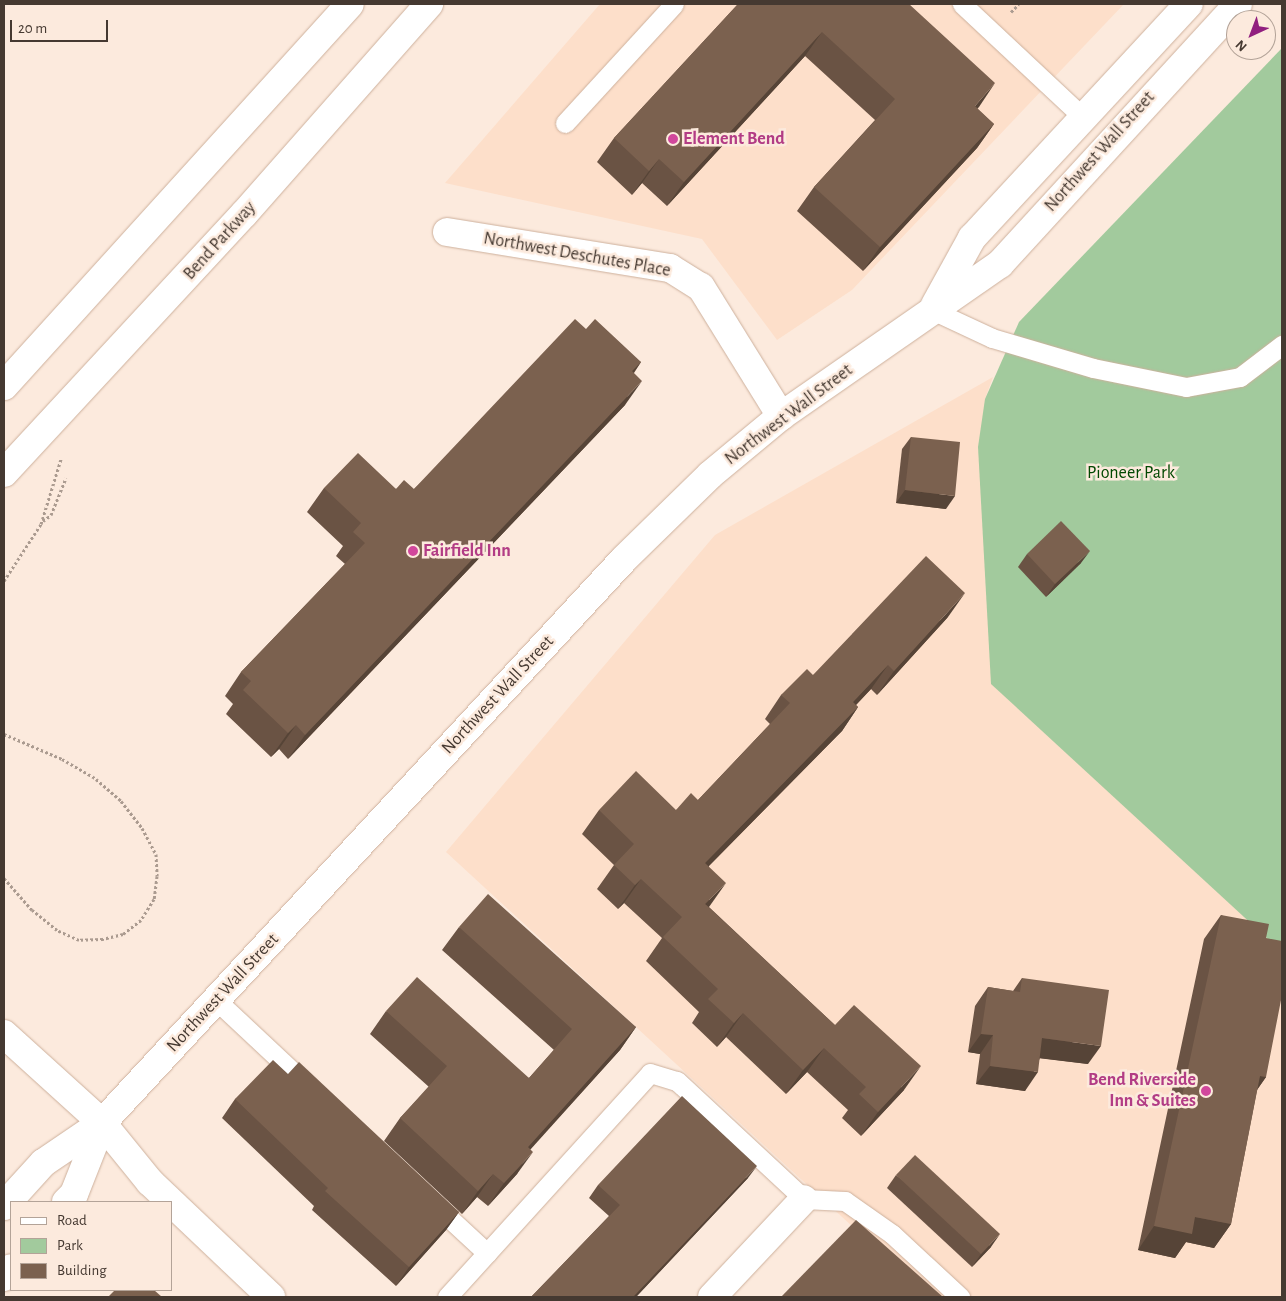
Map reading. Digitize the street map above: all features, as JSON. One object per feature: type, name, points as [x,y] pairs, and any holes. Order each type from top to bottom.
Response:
[{"type":"main road","points":[[4,386],[350,4]]},
{"type":"main road","name":"Bend Parkway","points":[[4,473],[244,214],[429,4]]},
{"type":"main road","name":"Northwest Wall Street","points":[[932,310],[972,238],[1189,4]]},
{"type":"main road","name":"Northwest Wall Street","points":[[102,1124],[624,559],[710,474],[782,416],[884,347],[932,310],[1000,264],[1238,4]]},
{"type":"main road","points":[[1029,231],[1045,190],[1089,139],[1084,118]]},
{"type":"main road","name":"Northwest Deschutes Place","points":[[447,232],[670,268],[701,287],[782,416]]},
{"type":"main road","points":[[4,1034],[102,1124],[150,1182],[170,1201]]},
{"type":"main road","points":[[67,1201],[74,1194],[102,1124]]},
{"type":"main road","points":[[4,1206],[43,1163],[102,1124]]},
{"type":"main road","points":[[712,1297],[804,1199]]},
{"type":"main road","points":[[172,1203],[271,1297]]},
{"type":"lane","points":[[565,123],[674,4]]},
{"type":"lane","points":[[962,4],[1084,118]]},
{"type":"lane","points":[[932,310],[992,338],[1093,368],[1186,387],[1240,377],[1282,346]]},
{"type":"lane","points":[[216,1000],[323,1100]]},
{"type":"lane","points":[[447,1297],[650,1073],[677,1080],[804,1199],[845,1200],[892,1234],[960,1297]]},
{"type":"lane","points":[[423,1194],[487,1253]]},
{"type":"path","points":[[4,581],[42,523],[51,514],[66,478]]},
{"type":"path","points":[[4,734],[96,779],[121,801],[142,828],[156,854],[157,876],[154,899],[141,920],[123,934],[103,940],[79,940],[57,930],[32,910],[4,878]]},
{"type":"shaded area","points":[[600,4],[1124,4],[852,290],[777,340],[702,239],[445,183]]},
{"type":"shaded area","points":[[993,377],[985,399],[1282,952],[1282,1297],[929,1297],[446,852],[715,535]]},
{"type":"green space","name":"Pioneer Park","points":[[1282,48],[1282,952],[991,684],[978,447],[985,399],[1019,322],[1270,60],[1276,60],[1276,54]]},
{"type":"building","name":"Element Bend","points":[[738,4],[909,4],[995,83],[975,106],[994,124],[880,247],[814,187],[895,99],[822,32],[684,182],[659,159],[649,171],[614,138]]},
{"type":"building","name":"Fairfield Inn","points":[[575,319],[586,329],[595,319],[641,362],[632,371],[642,381],[305,735],[296,725],[288,733],[243,690],[251,681],[241,672],[365,543],[353,532],[361,523],[324,488],[358,453],[396,489],[404,480],[414,489]]},
{"type":"building","points":[[911,437],[960,442],[955,496],[905,490]]},
{"type":"building","points":[[1061,521],[1090,551],[1055,584],[1027,554]]},
{"type":"building","points":[[926,556],[965,593],[894,671],[888,665],[853,702],[858,707],[705,863],[726,883],[705,904],[835,1025],[854,1005],[921,1066],[878,1112],[859,1094],[866,1087],[824,1048],[803,1070],[743,1013],[734,1023],[708,999],[718,989],[663,937],[682,917],[641,879],[635,885],[614,865],[634,844],[599,810],[636,771],[676,810],[691,793],[698,800],[790,703],[781,695],[807,669],[813,675]]},
{"type":"building","points":[[488,894],[636,1027],[528,1147],[533,1152],[504,1183],[493,1174],[478,1191],[400,1118],[447,1066],[386,1011],[417,977],[529,1078],[572,1029],[459,927]]},
{"type":"building","name":"Bend Riverside Inn & Suites","points":[[1221,915],[1269,924],[1266,938],[1282,941],[1282,995],[1266,1077],[1260,1076],[1231,1224],[1195,1217],[1192,1234],[1154,1226]]},
{"type":"building","name":"Bend Riverside Inn & Suites","points":[[1022,978],[1109,990],[1101,1046],[1042,1038],[1038,1072],[990,1066],[993,1035],[981,1034],[988,987],[1020,992]]},
{"type":"building","points":[[273,1060],[288,1074],[299,1062],[459,1212],[409,1267],[325,1191],[328,1188],[235,1099]]},
{"type":"building","points":[[682,1096],[757,1166],[633,1297],[531,1297],[620,1205],[598,1185]]},
{"type":"building","points":[[915,1155],[1000,1234],[981,1254],[896,1175]]},
{"type":"building","points":[[856,1220],[943,1297],[781,1297]]},
{"type":"building","points":[[114,1291],[155,1291],[162,1297],[108,1297]]},
{"type":"place","name":"Element Bend","points":[[673,139]]},
{"type":"place","name":"Fairfield Inn","points":[[413,551]]},
{"type":"place","name":"Bend Riverside Inn & Suites","points":[[1206,1091]]}]
